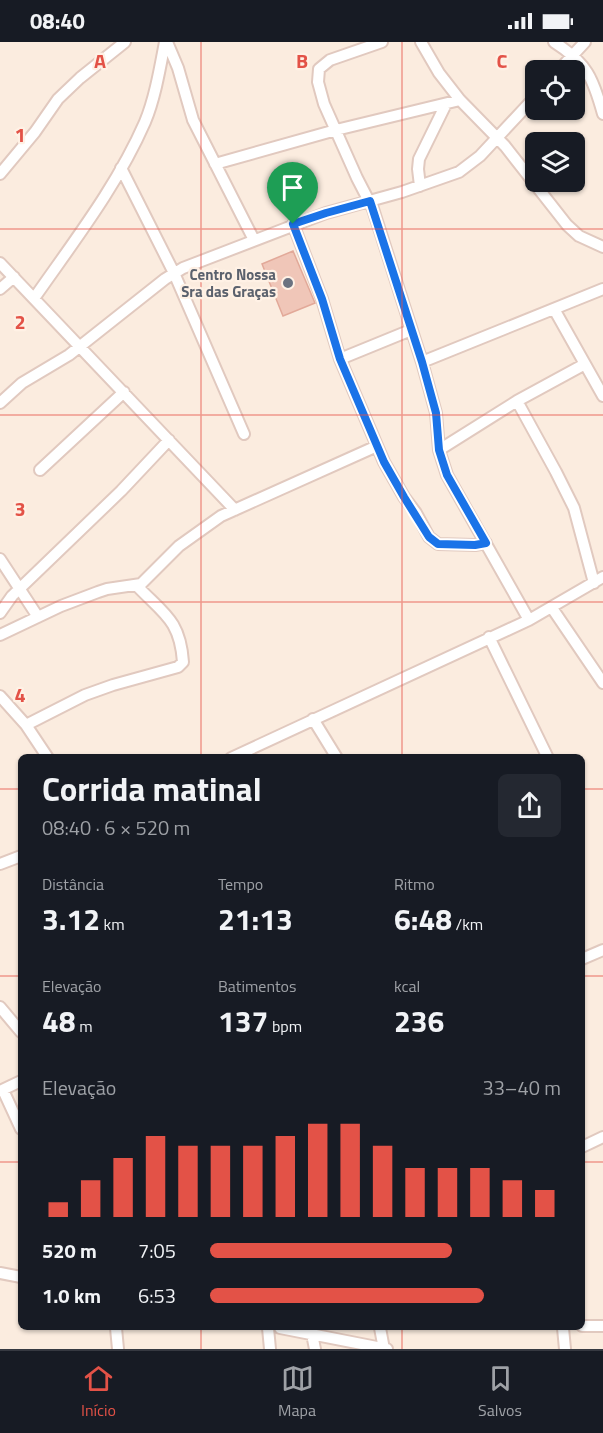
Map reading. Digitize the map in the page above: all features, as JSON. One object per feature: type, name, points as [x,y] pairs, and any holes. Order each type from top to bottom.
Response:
[{"type":"street","points":[[0,174],[35,132],[58,99],[125,42]]},
{"type":"street","points":[[166,42],[178,68],[193,120],[254,240]]},
{"type":"street","points":[[34,297],[108,193],[122,168],[145,120],[166,42]]},
{"type":"street","points":[[382,42],[330,60],[319,69],[318,82],[336,130],[370,201],[422,362],[436,413],[439,450],[447,475],[529,620]]},
{"type":"street","points":[[421,42],[460,100],[498,138],[567,225],[579,236],[603,247]]},
{"type":"street","points":[[554,42],[584,66],[598,84],[603,114]]},
{"type":"street","points":[[568,60],[585,42]]},
{"type":"street","points":[[215,164],[336,130],[460,100]]},
{"type":"street","points":[[420,186],[419,159],[446,104]]},
{"type":"street","points":[[0,403],[22,383],[80,346],[174,273],[293,224],[448,177],[464,169],[480,156],[525,108]]},
{"type":"street","points":[[122,168],[174,273],[243,434]]},
{"type":"street","points":[[293,224],[322,299],[340,359],[377,446],[399,488],[429,537],[438,544],[486,543]]},
{"type":"street","points":[[0,263],[235,510]]},
{"type":"street","points":[[0,290],[14,277]]},
{"type":"street","points":[[422,362],[603,289]]},
{"type":"street","points":[[554,309],[603,396]]},
{"type":"street","points":[[340,359],[411,330]]},
{"type":"street","points":[[439,450],[517,401],[585,364]]},
{"type":"street","points":[[40,470],[124,392]]},
{"type":"street","points":[[239,754],[529,620],[598,580],[574,508],[517,401]]},
{"type":"street","points":[[0,613],[20,589],[169,440]]},
{"type":"street","points":[[0,635],[107,589],[137,586],[146,580],[179,546],[221,516],[377,446]]},
{"type":"street","points":[[0,559],[39,617]]},
{"type":"street","points":[[26,725],[85,695],[178,667],[183,662],[177,629],[164,611],[137,586]]},
{"type":"street","points":[[552,608],[603,683]]},
{"type":"street","points":[[489,637],[546,754]]},
{"type":"street","points":[[0,696],[26,725],[45,754]]},
{"type":"street","points":[[313,719],[335,754]]},
{"type":"street","points":[[0,864],[18,857]]},
{"type":"street","points":[[585,958],[603,950]]},
{"type":"street","points":[[0,1007],[18,1028]]},
{"type":"street","points":[[18,1082],[2,1090],[18,1124]]},
{"type":"street","points":[[585,1146],[603,1137]]},
{"type":"street","points":[[0,1273],[18,1276]]},
{"type":"street","points":[[585,1326],[603,1326]]},
{"type":"street","points":[[116,1330],[118,1349]]},
{"type":"street","points":[[268,1330],[270,1349]]},
{"type":"street","points":[[291,1330],[386,1349],[381,1330]]},
{"type":"street","points":[[563,1330],[566,1349]]},
{"type":"street","points":[[312,1334],[315,1349]]},
{"type":"building","name":"Centro Nossa Sra das Graças","points":[[293,251],[315,303],[283,316],[262,264]]},
{"type":"place","name":"Centro Nossa Sra das Graças","points":[[288,283]]},
{"type":"route","points":[[370,201],[422,362],[436,413],[439,450],[447,475],[486,543],[438,544],[429,537],[404,497],[384,462],[340,359],[322,299],[293,224],[370,201]]}]
